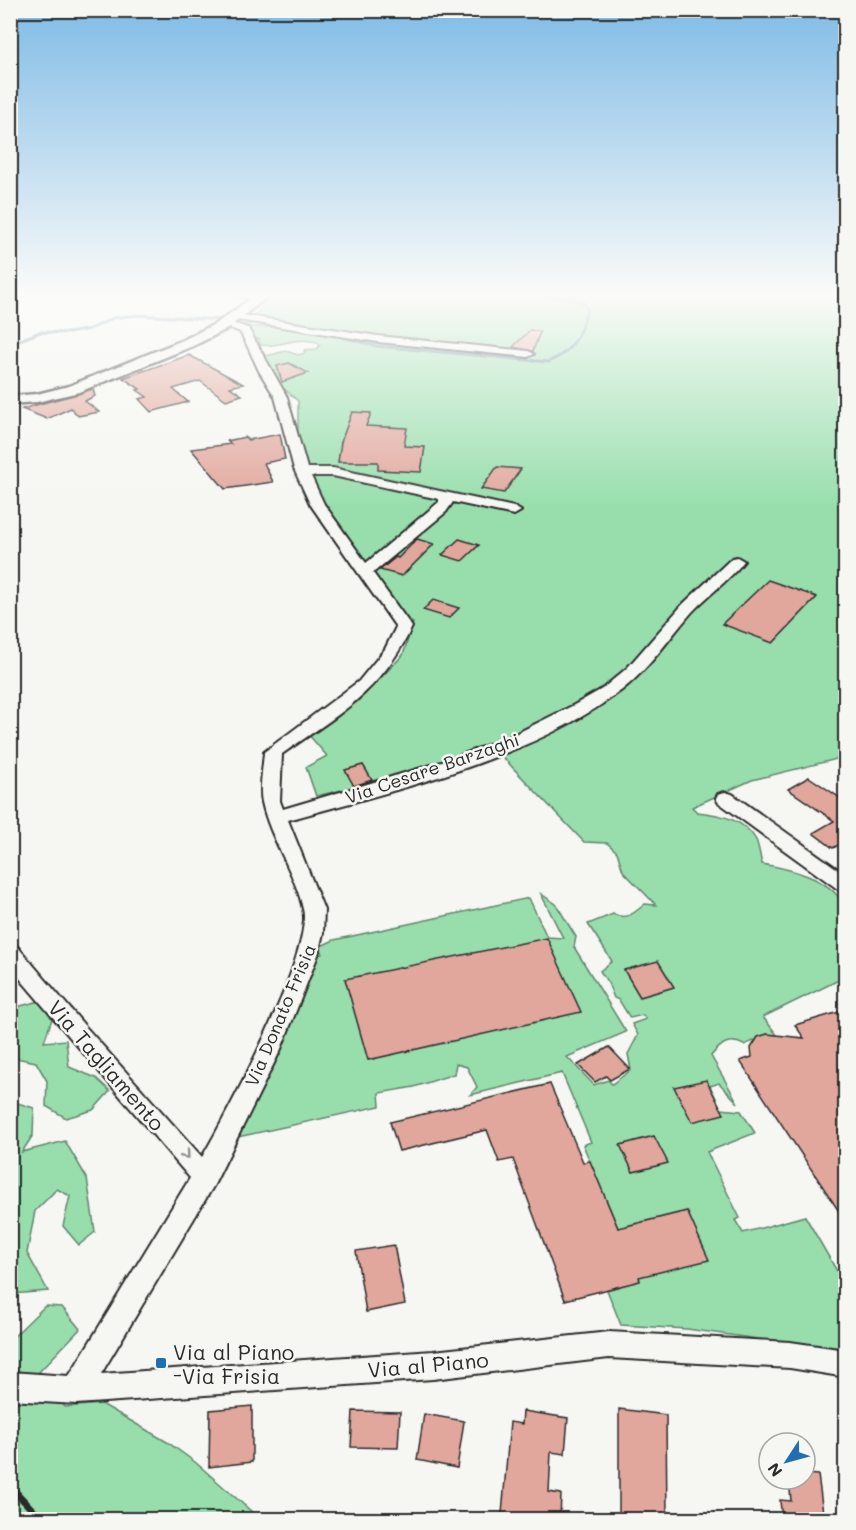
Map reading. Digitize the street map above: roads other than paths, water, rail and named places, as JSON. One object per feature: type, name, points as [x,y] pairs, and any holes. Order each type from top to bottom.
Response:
[{"type":"street","points":[[10,400],[37,398],[74,388],[131,365]]},
{"type":"street","name":"Via Donato Frisia","points":[[76,1390],[205,1177],[278,1031],[315,929],[314,910],[271,801],[273,752],[346,704],[372,681],[395,651],[404,627],[317,504],[303,472],[281,397],[262,365]]},
{"type":"street","points":[[303,472],[333,472],[514,511]]},
{"type":"street","points":[[365,572],[441,509],[446,502],[445,496]]},
{"type":"street","name":"Via Cesare Barzaghi","points":[[277,817],[417,777],[472,758],[528,736],[583,709],[626,679],[648,657],[681,615],[737,561]]},
{"type":"street","points":[[725,798],[846,885]]},
{"type":"street","name":"Via Tagliamento","points":[[10,952],[76,1031],[205,1177]]},
{"type":"street","name":"Via al Piano","points":[[10,1386],[76,1390],[433,1365],[609,1345],[790,1355],[846,1364]]},
{"type":"railway","points":[[10,1486],[42,1520]]},
{"type":"place","name":"Via al Piano -Via Frisia","points":[[161,1363]]}]
